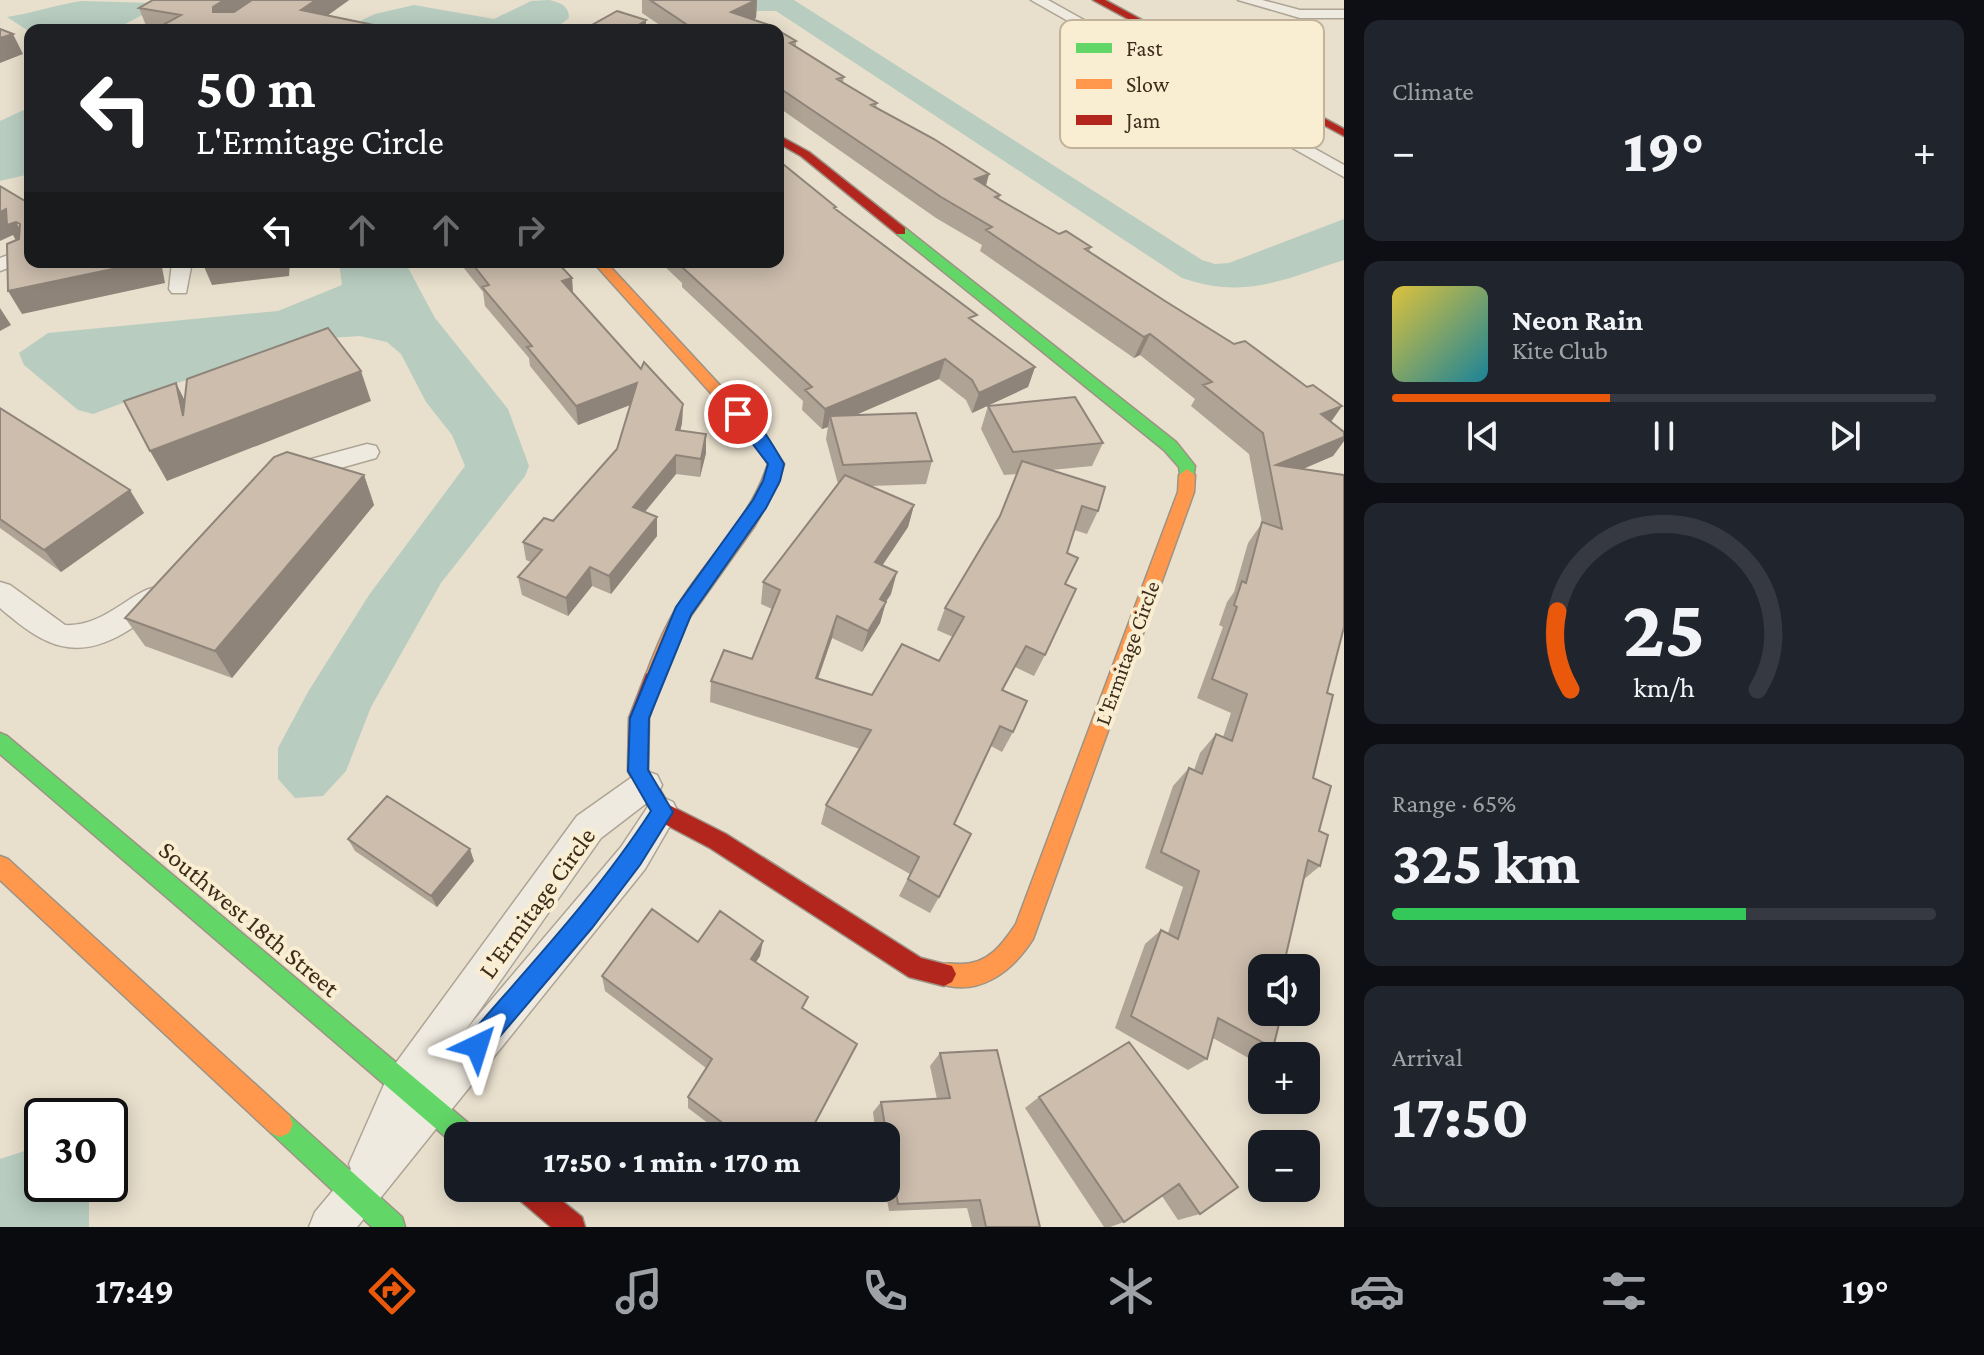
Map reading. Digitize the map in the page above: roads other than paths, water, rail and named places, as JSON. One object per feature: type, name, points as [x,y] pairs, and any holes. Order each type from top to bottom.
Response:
[{"type":"street","points":[[1038,0],[1074,20]]},
{"type":"street","points":[[1098,0],[1135,20]]},
{"type":"street","points":[[1245,0],[1300,14],[1344,14]]},
{"type":"street","points":[[1324,122],[1344,133]]},
{"type":"street","name":"L'Ermitage Circle","points":[[654,798],[917,969],[962,977],[990,970],[1011,954],[1025,931],[1186,492],[1187,466],[1170,446],[805,154],[784,142]]},
{"type":"street","points":[[1301,148],[1344,172]]},
{"type":"street","points":[[0,265],[24,255]]},
{"type":"street","points":[[179,289],[181,268]]},
{"type":"street","points":[[604,268],[758,436],[776,464],[772,481],[760,503],[683,612],[639,718],[638,771],[654,798]]},
{"type":"street","points":[[267,485],[317,463],[367,452]]},
{"type":"street","points":[[0,593],[51,633],[73,637],[98,633],[122,622],[178,574]]},
{"type":"street","name":"Southwest 18th Street","points":[[0,742],[448,1122]]},
{"type":"street","name":"L'Ermitage Circle","points":[[417,1096],[477,1046],[633,858],[654,798]]},
{"type":"street","name":"L'Ermitage Circle","points":[[330,1227],[356,1194],[589,827],[654,798]]},
{"type":"street","points":[[0,866],[392,1227]]},
{"type":"street","points":[[542,1202],[572,1227]]}]
